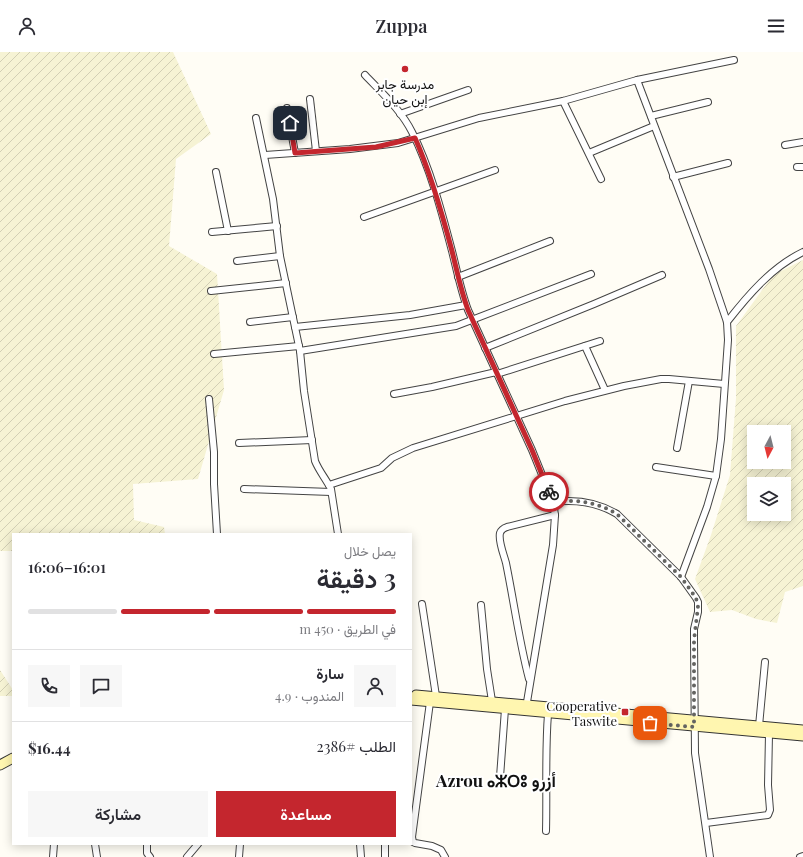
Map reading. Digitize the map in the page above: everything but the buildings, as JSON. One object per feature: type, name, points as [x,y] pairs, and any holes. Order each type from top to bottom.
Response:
[{"type":"main road","points":[[412,694],[433,699],[506,709],[526,708],[694,723],[769,734],[803,736]]},
{"type":"main road","points":[[412,700],[433,699],[492,701],[548,714],[759,726],[803,730]]},
{"type":"main road","points":[[0,758],[12,752]]},
{"type":"main road","points":[[0,765],[12,759]]},
{"type":"street","points":[[265,155],[376,147],[415,138],[448,126],[479,118],[564,101],[637,80],[734,60]]},
{"type":"street","points":[[365,75],[394,105],[415,138],[435,192],[466,305],[532,450],[553,502],[555,515],[553,544],[526,708]]},
{"type":"street","points":[[637,80],[709,269],[727,322],[728,340],[721,439],[716,476],[699,532],[681,577]]},
{"type":"street","points":[[400,114],[468,90]]},
{"type":"street","points":[[310,99],[316,151]]},
{"type":"street","points":[[564,101],[601,179]]},
{"type":"street","points":[[651,116],[708,102]]},
{"type":"street","points":[[287,108],[295,153]]},
{"type":"street","points":[[256,118],[265,155],[273,199],[280,256],[299,348],[315,461],[318,469],[329,485],[338,533]]},
{"type":"street","points":[[589,153],[654,126]]},
{"type":"street","points":[[785,145],[803,142]]},
{"type":"street","points":[[673,177],[728,163]]},
{"type":"street","points":[[364,217],[495,170]]},
{"type":"street","points":[[216,172],[228,231]]},
{"type":"street","points":[[212,232],[277,226]]},
{"type":"street","points":[[458,277],[550,241]]},
{"type":"street","points":[[727,322],[749,295],[764,280],[780,266],[803,252]]},
{"type":"street","points":[[237,261],[280,256]]},
{"type":"street","points":[[214,354],[299,348],[451,328],[592,274]]},
{"type":"street","points":[[485,348],[662,275]]},
{"type":"street","points":[[211,292],[286,283]]},
{"type":"street","points":[[295,327],[410,314],[466,305]]},
{"type":"street","points":[[250,322],[293,317]]},
{"type":"street","points":[[394,394],[497,373],[600,341]]},
{"type":"street","points":[[585,346],[605,390]]},
{"type":"street","points":[[329,485],[381,468],[392,458],[413,448],[605,390],[661,379],[724,384]]},
{"type":"street","points":[[677,448],[689,381]]},
{"type":"street","points":[[210,399],[214,452],[217,533]]},
{"type":"street","points":[[239,443],[312,440]]},
{"type":"street","points":[[656,468],[716,476]]},
{"type":"street","points":[[244,489],[331,492]]},
{"type":"street","points":[[553,502],[567,500],[585,501],[607,508],[617,514],[681,577],[696,598],[698,607],[694,635],[694,723],[696,759],[710,857]]},
{"type":"street","points":[[530,682],[520,644],[500,533],[507,527],[555,515]]},
{"type":"street","points":[[422,604],[433,699],[412,841],[441,850],[444,857]]},
{"type":"street","points":[[482,605],[487,669],[492,701]]},
{"type":"street","points":[[759,726],[765,662]]},
{"type":"street","points":[[500,777],[506,709]]},
{"type":"street","points":[[546,831],[546,737],[548,714]]},
{"type":"street","points":[[706,823],[768,815],[770,810],[768,785],[769,734]]},
{"type":"street","points":[[53,857],[54,845]]},
{"type":"street","points":[[95,845],[97,857]]},
{"type":"street","points":[[147,845],[147,852],[150,857]]},
{"type":"street","points":[[187,857],[197,845]]},
{"type":"street","points":[[239,857],[240,845]]},
{"type":"street","points":[[360,845],[361,857]]},
{"type":"street","points":[[385,845],[385,857]]},
{"type":"shaded area","points":[[0,52],[173,52],[211,134],[176,159],[169,246],[217,274],[224,390],[198,479],[133,484],[134,520],[164,527],[165,533],[12,533],[12,551],[0,551]]},
{"type":"shaded area","points":[[803,260],[803,586],[785,592],[777,623],[756,619],[732,610],[710,612],[695,579],[730,475],[736,398],[736,326],[773,275]]},
{"type":"shaded area","points":[[0,670],[12,688],[12,696],[0,696]]},
{"type":"way so far","points":[[549,492],[553,502],[567,500],[585,501],[607,508],[617,514],[681,577],[698,602],[697,620],[694,629],[694,727],[650,723]]},
{"type":"place","name":"مدرسة جابر إبن حيان","points":[[405,69]]},
{"type":"place","name":"Cooperative Taswite","points":[[625,712]]},
{"type":"district","name":"Azrou ⴰⵣⵔⵓ أزرو","points":[[496,780]]},
{"type":"route","points":[[290,123],[295,153],[376,147],[415,138],[424,159],[444,221],[462,293],[468,310],[542,472],[549,492]]}]
